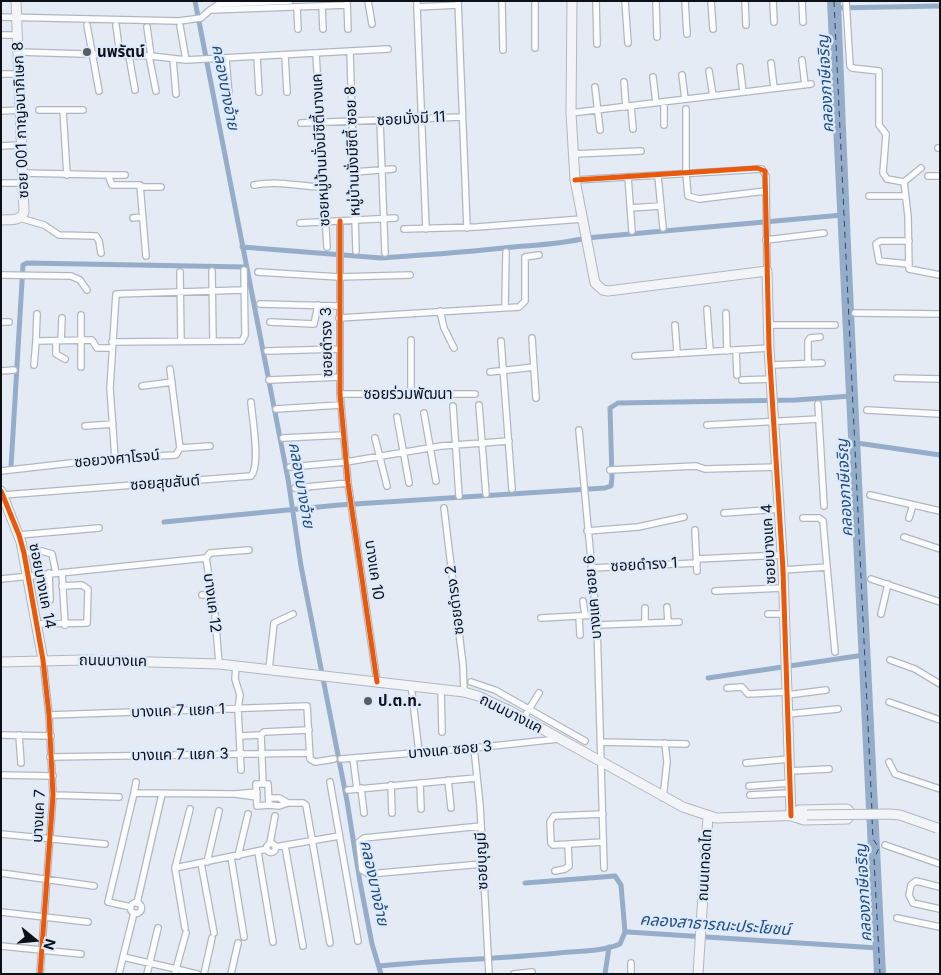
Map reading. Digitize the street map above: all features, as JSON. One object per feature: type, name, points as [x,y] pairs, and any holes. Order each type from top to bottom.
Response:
[{"type":"street","name":"ซอย 001 กาญจนาภิเษก 8","points":[[1,220],[20,218],[24,212],[16,1]]},
{"type":"street","points":[[1,17],[194,20],[201,18],[219,5],[280,4],[290,1]]},
{"type":"street","points":[[368,1],[372,24]]},
{"type":"street","points":[[502,1],[503,50]]},
{"type":"street","points":[[535,1],[535,48]]},
{"type":"street","points":[[572,1],[572,114],[575,180],[594,283],[602,290],[608,291],[767,271],[765,171],[757,168],[575,180]]},
{"type":"street","points":[[596,1],[597,44]]},
{"type":"street","points":[[626,1],[628,44]]},
{"type":"street","points":[[656,1],[657,37]]},
{"type":"street","points":[[685,1],[687,34]]},
{"type":"street","points":[[711,1],[713,29]]},
{"type":"street","points":[[745,1],[746,25]]},
{"type":"street","points":[[773,1],[774,22]]},
{"type":"street","points":[[802,1],[803,22]]},
{"type":"street","points":[[846,1],[850,66],[852,68],[879,71],[879,125],[886,134],[884,177],[904,182]]},
{"type":"street","points":[[245,5],[268,2],[297,8],[347,3],[348,29]]},
{"type":"street","points":[[426,229],[417,4],[458,3],[467,228]]},
{"type":"street","points":[[322,6],[323,29]]},
{"type":"street","points":[[297,8],[298,29]]},
{"type":"street","points":[[87,25],[99,91]]},
{"type":"street","points":[[116,25],[120,55]]},
{"type":"street","points":[[180,26],[186,60]]},
{"type":"street","points":[[147,27],[156,91]]},
{"type":"street","points":[[1,35],[18,35]]},
{"type":"street","name":"ซอยหมู่บ้านมั่งมีซิตี้บางแค","points":[[18,52],[150,56],[206,60],[388,49]]},
{"type":"street","name":"หมู่บ้านมั่งมีซิตี้ ซอย 8","points":[[350,50],[356,251]]},
{"type":"street","name":"ซอยหมู่บ้านมั่งมีซิตี้บางแค","points":[[316,52],[327,247]]},
{"type":"street","points":[[130,56],[135,90]]},
{"type":"street","points":[[285,56],[287,92]]},
{"type":"street","points":[[257,57],[259,92]]},
{"type":"street","points":[[174,59],[176,94]]},
{"type":"street","points":[[226,59],[229,95]]},
{"type":"street","points":[[572,114],[808,84],[802,60]]},
{"type":"street","points":[[771,63],[774,88]]},
{"type":"street","points":[[740,67],[743,92]]},
{"type":"street","points":[[709,71],[713,96]]},
{"type":"street","points":[[1,74],[19,74]]},
{"type":"street","points":[[682,75],[685,100]]},
{"type":"street","points":[[653,77],[656,103]]},
{"type":"street","points":[[624,82],[633,129]]},
{"type":"street","points":[[595,87],[600,130]]},
{"type":"street","points":[[664,102],[664,125]]},
{"type":"street","points":[[686,109],[686,193],[692,198],[766,191]]},
{"type":"street","points":[[1,111],[20,110]]},
{"type":"street","points":[[39,110],[83,110]]},
{"type":"street","points":[[63,110],[67,175]]},
{"type":"street","name":"ซอยมั่งมี 11","points":[[300,123],[462,116]]},
{"type":"street","points":[[380,120],[384,252]]},
{"type":"street","points":[[1,146],[22,145]]},
{"type":"street","points":[[574,154],[641,151]]},
{"type":"street","points":[[904,182],[921,168]]},
{"type":"street","points":[[354,172],[393,169]]},
{"type":"street","points":[[23,172],[67,175],[125,175]]},
{"type":"street","points":[[108,175],[112,185],[139,184],[141,187],[161,187]]},
{"type":"street","points":[[658,176],[663,228]]},
{"type":"street","points":[[928,176],[940,176]]},
{"type":"street","points":[[628,177],[632,231]]},
{"type":"street","points":[[254,185],[270,182],[298,187],[323,187]]},
{"type":"street","points":[[904,182],[909,241],[908,264],[912,270],[940,275]]},
{"type":"street","points":[[1,183],[23,183]]},
{"type":"street","points":[[141,187],[146,256]]},
{"type":"street","points":[[869,196],[905,196]]},
{"type":"street","points":[[630,208],[661,206]]},
{"type":"street","points":[[133,218],[143,217]]},
{"type":"street","points":[[20,218],[44,225],[59,235],[96,236],[100,241],[101,253]]},
{"type":"street","points":[[300,223],[395,218]]},
{"type":"street","points":[[404,229],[467,228],[582,219]]},
{"type":"street","name":"ซอยดำรง 3","points":[[340,221],[338,318],[340,394],[346,462]]},
{"type":"street","points":[[766,240],[824,233]]},
{"type":"street","points":[[908,264],[880,261],[876,244],[880,241],[909,241]]},
{"type":"street","points":[[504,306],[506,252]]},
{"type":"street","points":[[338,318],[523,305],[526,257],[539,255]]},
{"type":"street","points":[[36,341],[94,340],[97,348],[111,345],[242,341],[245,339],[244,270]]},
{"type":"street","name":"ซอยบางแค 4","points":[[767,271],[769,348],[783,570],[791,816]]},
{"type":"street","points":[[180,272],[181,342]]},
{"type":"street","points":[[212,272],[213,341]]},
{"type":"street","points":[[258,272],[339,277],[410,275]]},
{"type":"street","points":[[1,275],[71,276],[80,280],[87,290]]},
{"type":"street","points":[[115,458],[111,345],[116,294],[244,290]]},
{"type":"street","points":[[260,304],[338,306]]},
{"type":"street","points":[[270,322],[314,324],[318,305]]},
{"type":"street","points":[[707,309],[710,351]]},
{"type":"street","points":[[440,311],[444,328],[454,348]]},
{"type":"street","points":[[726,313],[727,350]]},
{"type":"street","points":[[855,313],[940,314]]},
{"type":"street","points":[[34,365],[37,314]]},
{"type":"street","points":[[81,367],[82,315]]},
{"type":"street","points":[[62,318],[57,355],[65,359]]},
{"type":"street","points":[[1,322],[9,322]]},
{"type":"street","points":[[675,325],[677,352]]},
{"type":"street","points":[[768,325],[835,325]]},
{"type":"street","points":[[532,338],[536,398]]},
{"type":"street","points":[[808,364],[808,341],[810,338],[820,338]]},
{"type":"street","points":[[410,394],[411,340]]},
{"type":"street","points":[[501,341],[512,489]]},
{"type":"street","points":[[635,356],[769,348]]},
{"type":"street","points":[[267,351],[339,349]]},
{"type":"street","points":[[736,350],[738,375]]},
{"type":"street","points":[[771,365],[822,363]]},
{"type":"street","points":[[490,372],[534,367]]},
{"type":"street","name":"ซอยวงศาโรจน์","points":[[1,471],[115,458],[176,455],[180,448],[170,369]]},
{"type":"street","points":[[1,371],[14,370]]},
{"type":"street","points":[[269,380],[340,377]]},
{"type":"street","points":[[897,378],[940,379]]},
{"type":"street","points":[[742,380],[772,379]]},
{"type":"street","points":[[142,386],[172,382]]},
{"type":"street","name":"ซอยร่วมพัฒนา","points":[[340,394],[475,394]]},
{"type":"street","name":"ซอยสุขสันต์","points":[[2,493],[251,476],[254,471],[255,444],[251,402]]},
{"type":"street","points":[[818,404],[824,506]]},
{"type":"street","points":[[276,409],[341,405]]},
{"type":"street","points":[[479,405],[486,494]]},
{"type":"street","points":[[453,406],[459,496]]},
{"type":"street","points":[[867,410],[940,414]]},
{"type":"street","points":[[424,413],[436,480]]},
{"type":"street","points":[[397,417],[409,483]]},
{"type":"street","points":[[707,425],[819,419]]},
{"type":"street","points":[[85,426],[113,424]]},
{"type":"street","name":"บางแค ซอย 6","points":[[579,430],[590,568],[597,615],[604,868]]},
{"type":"street","points":[[283,438],[344,435]]},
{"type":"street","points":[[375,438],[387,486]]},
{"type":"street","points":[[290,467],[346,462],[429,448],[509,441]]},
{"type":"street","points":[[180,448],[210,446]]},
{"type":"street","name":"บางแค 10","points":[[346,462],[377,682]]},
{"type":"street","points":[[610,470],[696,466],[705,469],[778,467]]},
{"type":"street","points":[[294,488],[348,483]]},
{"type":"street","name":"ซอยบางแค 14","points":[[2,493],[6,513],[19,535],[24,553],[43,660]]},
{"type":"street","points":[[870,495],[940,511]]},
{"type":"street","points":[[909,518],[913,505]]},
{"type":"street","name":"ซอยดำรง 2","points":[[444,508],[463,664],[464,692]]},
{"type":"street","points":[[724,513],[780,509]]},
{"type":"street","points":[[587,531],[638,527],[684,517]]},
{"type":"street","points":[[803,518],[819,518],[823,521],[835,652]]},
{"type":"street","points":[[19,535],[99,528]]},
{"type":"street","points":[[695,530],[697,571]]},
{"type":"street","points":[[904,537],[940,550]]},
{"type":"street","name":"บางแค 12","points":[[219,664],[206,558],[210,553],[249,550]]},
{"type":"street","points":[[24,553],[42,551],[52,554],[62,586],[65,625]]},
{"type":"street","name":"ซอยดำรง 1","points":[[590,568],[782,555]]},
{"type":"street","points":[[1,579],[206,558]]},
{"type":"street","points":[[783,570],[827,567]]},
{"type":"street","points":[[49,573],[50,600]]},
{"type":"street","points":[[870,579],[940,602]]},
{"type":"street","points":[[881,614],[888,584]]},
{"type":"street","points":[[37,624],[65,625],[87,623],[88,590],[82,585],[62,586]]},
{"type":"street","points":[[715,591],[783,588]]},
{"type":"street","points":[[202,595],[212,595]]},
{"type":"street","points":[[580,635],[582,601]]},
{"type":"street","points":[[667,606],[668,622]]},
{"type":"street","points":[[645,608],[645,623]]},
{"type":"street","points":[[268,670],[274,623],[292,614]]},
{"type":"street","points":[[768,614],[784,614]]},
{"type":"street","points":[[541,618],[597,615]]},
{"type":"street","points":[[597,625],[679,622]]},
{"type":"street","name":"ถนนบางแค","points":[[1,662],[43,660],[219,664],[464,692],[491,702],[524,719],[663,799],[708,816],[727,818],[894,814],[938,829]]},
{"type":"street","name":"บางแค 7","points":[[40,974],[53,795],[50,757],[51,736],[43,660]]},
{"type":"street","points":[[890,660],[915,670],[940,684]]},
{"type":"street","points":[[236,666],[235,679],[240,695],[238,709],[241,770]]},
{"type":"street","points":[[471,682],[495,690],[530,708],[585,741]]},
{"type":"street","points":[[411,685],[419,752]]},
{"type":"street","points":[[727,688],[742,687],[748,694],[787,694],[826,690]]},
{"type":"street","points":[[441,689],[442,732]]},
{"type":"street","points":[[524,719],[539,693]]},
{"type":"street","points":[[889,702],[940,720]]},
{"type":"street","name":"บางแค 7 แยก 1","points":[[49,715],[307,706],[309,730]]},
{"type":"street","points":[[788,714],[838,708]]},
{"type":"street","points":[[240,736],[261,736],[264,732],[309,730],[309,753]]},
{"type":"street","points":[[1,735],[51,736]]},
{"type":"street","points":[[19,735],[21,763]]},
{"type":"street","points":[[261,736],[263,784]]},
{"type":"street","name":"บางแค ซอย 3","points":[[309,753],[312,762],[474,748],[558,738]]},
{"type":"street","points":[[601,742],[686,744]]},
{"type":"street","points":[[663,799],[667,765],[665,743]]},
{"type":"street","name":"ซอยบุญมี","points":[[474,748],[481,826],[489,974]]},
{"type":"street","name":"บางแค 7 แยก 3","points":[[50,757],[309,753]]},
{"type":"street","points":[[353,758],[364,813]]},
{"type":"street","points":[[746,763],[789,759]]},
{"type":"street","points":[[889,762],[895,774],[940,790]]},
{"type":"street","points":[[789,771],[829,769]]},
{"type":"street","points":[[1,775],[53,776]]},
{"type":"street","points":[[348,790],[476,778]]},
{"type":"street","points":[[448,780],[451,808]]},
{"type":"street","points":[[136,782],[108,902],[131,907],[137,903]]},
{"type":"street","points":[[330,782],[358,941]]},
{"type":"street","points":[[420,783],[421,809]]},
{"type":"street","points":[[749,786],[790,783]]},
{"type":"street","points":[[269,805],[268,784],[256,784],[257,806],[279,806],[288,803],[303,803],[306,805],[330,943]]},
{"type":"street","points":[[391,785],[392,812]]},
{"type":"street","points":[[134,793],[257,794]]},
{"type":"street","points":[[750,795],[790,793]]},
{"type":"street","points":[[134,914],[141,910],[137,903],[162,794]]},
{"type":"street","points":[[53,795],[119,798]]},
{"type":"street","points":[[269,798],[279,798],[288,803]]},
{"type":"street","points":[[176,971],[186,930],[175,868],[190,809]]},
{"type":"street","points":[[847,809],[850,812],[847,819],[804,820],[791,816],[799,810],[847,809]]},
{"type":"street","points":[[204,974],[213,936],[204,862],[219,811]]},
{"type":"street","points":[[238,856],[248,814]]},
{"type":"street","points":[[603,814],[552,818],[550,822],[551,843],[556,846],[603,842]]},
{"type":"street","points":[[275,816],[268,846],[271,852],[276,847],[340,836]]},
{"type":"street","name":"ถนนเทอดไท","points":[[698,974],[708,816]]},
{"type":"street","points":[[481,826],[364,838],[359,842],[359,849],[362,870],[368,874],[482,864]]},
{"type":"street","points":[[1,834],[105,844]]},
{"type":"street","points":[[555,870],[565,869],[569,866],[568,845]]},
{"type":"street","points":[[885,845],[940,864]]},
{"type":"street","points":[[175,868],[258,852],[268,846]]},
{"type":"street","points":[[285,846],[303,946]]},
{"type":"street","points":[[258,852],[273,942]]},
{"type":"street","points":[[231,857],[244,937]]},
{"type":"street","points":[[1,873],[94,886]]},
{"type":"street","points":[[940,887],[916,881],[911,885],[909,896],[913,903],[940,909]]},
{"type":"street","points":[[119,974],[134,914],[131,907]]},
{"type":"street","points":[[1,912],[88,922]]},
{"type":"street","points":[[897,918],[940,927]]},
{"type":"street","points":[[147,974],[158,928]]},
{"type":"street","points":[[231,974],[238,943]]},
{"type":"street","points":[[1,946],[80,954]]},
{"type":"street","points":[[124,956],[176,971],[197,974]]},
{"type":"street","points":[[631,974],[632,963]]},
{"type":"street","points":[[515,974],[532,972]]},
{"type":"water","points":[[827,1],[841,1],[886,974],[874,974]]},
{"type":"waterway","name":"คลองบางอ้าย","points":[[195,1],[288,479],[301,566],[347,801],[360,882],[372,944],[381,974]]},
{"type":"waterway","points":[[835,8],[940,6]]},
{"type":"waterway","points":[[242,247],[381,258],[550,244],[586,238],[842,215]]},
{"type":"waterway","points":[[11,467],[23,265],[27,263],[246,267]]},
{"type":"waterway","points":[[164,522],[339,505],[605,488],[611,486],[612,478],[610,408],[618,403],[796,400],[851,396]]},
{"type":"waterway","name":"คลองภาษีเจริญ","points":[[857,443],[940,455]]},
{"type":"waterway","points":[[708,678],[864,655]]},
{"type":"waterway","points":[[525,883],[615,876],[621,885],[625,932]]},
{"type":"waterway","name":"คลองสาธารณะประโยชน์","points":[[379,966],[598,950],[620,944],[625,932],[878,948]]},
{"type":"waterway","points":[[605,974],[609,947]]},
{"type":"ferry route","points":[[834,1],[872,811]]},
{"type":"ferry route","points":[[872,818],[873,839],[879,848],[874,859],[880,974]]},
{"type":"cycle path","points":[[575,180],[757,168],[765,171],[769,348],[783,570],[791,816]]},
{"type":"cycle path","points":[[340,221],[340,394],[348,483],[377,682]]},
{"type":"cycle path","points":[[1,491],[19,535],[24,553],[43,660],[49,715],[53,795],[40,974]]},
{"type":"place","name":"นพรัตน์","points":[[87,52]]},
{"type":"place","name":"ป.ต.ท.","points":[[368,701]]}]
